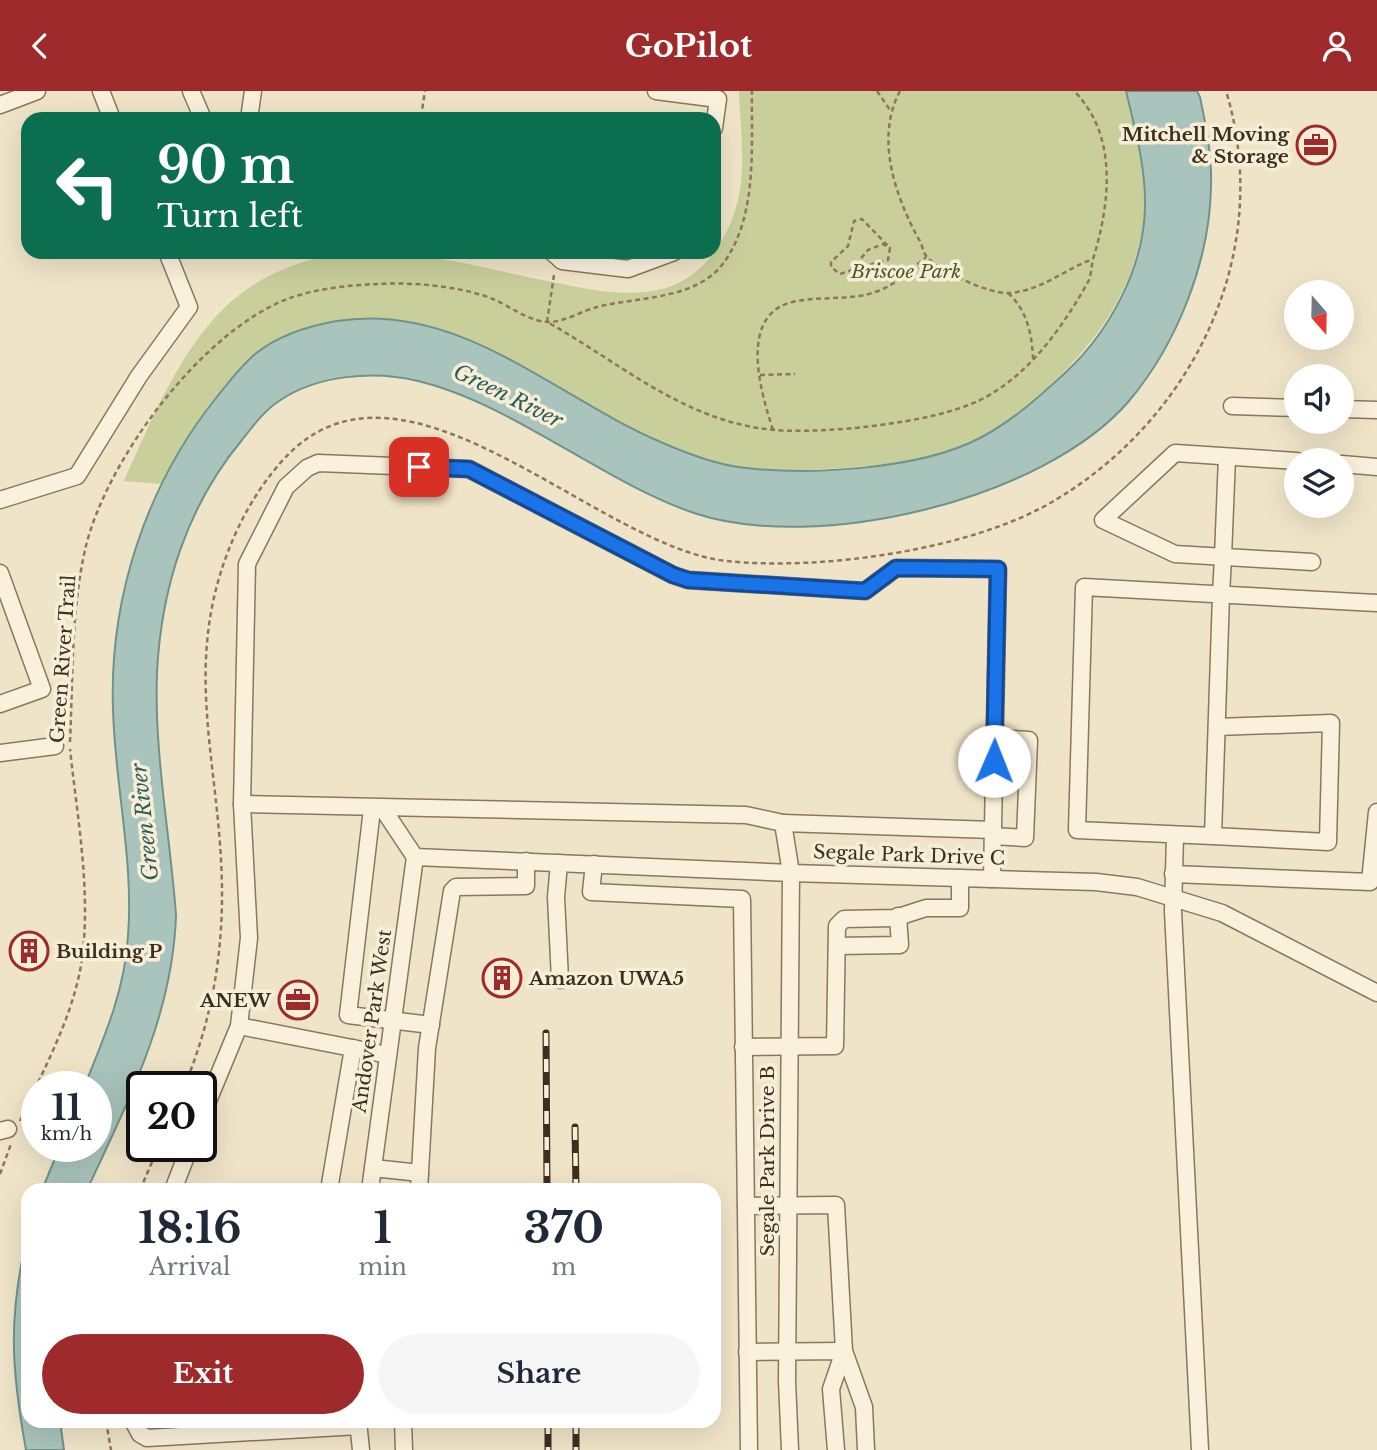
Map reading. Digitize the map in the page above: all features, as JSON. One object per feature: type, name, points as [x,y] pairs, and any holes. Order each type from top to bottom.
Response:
[{"type":"street","points":[[0,105],[37,91]]},
{"type":"street","points":[[101,91],[110,112]]},
{"type":"street","points":[[191,91],[200,112]]},
{"type":"street","points":[[250,112],[253,91]]},
{"type":"street","points":[[656,91],[718,99],[716,112]]},
{"type":"street","points":[[0,500],[77,476],[139,376],[189,307],[170,259]]},
{"type":"street","points":[[559,259],[628,269],[655,259]]},
{"type":"street","points":[[1232,406],[1284,408]]},
{"type":"street","points":[[1354,410],[1377,411]]},
{"type":"street","points":[[1284,460],[1175,453],[1103,520],[1175,554],[1312,562]]},
{"type":"street","points":[[1213,836],[1227,457]]},
{"type":"street","points":[[217,1079],[239,1026],[249,938],[242,804],[247,565],[286,487],[307,468],[318,463],[469,469],[673,575],[688,580],[865,591],[896,568],[998,569],[992,879]]},
{"type":"street","points":[[1354,465],[1377,467]]},
{"type":"street","points":[[0,573],[42,689],[0,704]]},
{"type":"street","points":[[1217,727],[1331,723],[1328,842],[1077,830],[1084,587],[1377,603]]},
{"type":"street","points":[[242,804],[746,815],[783,823],[993,833],[1025,838],[1029,740],[995,738]]},
{"type":"street","points":[[0,753],[55,746]]},
{"type":"street","points":[[377,809],[415,857]]},
{"type":"street","points":[[377,809],[348,1015],[431,1025]]},
{"type":"street","points":[[1173,874],[1370,882],[1377,812]]},
{"type":"street","name":"Segale Park Drive B","points":[[783,823],[791,873],[787,1352],[790,1450]]},
{"type":"street","points":[[1175,835],[1172,896],[1200,1450]]},
{"type":"street","name":"Segale Park Drive C","points":[[415,857],[791,873],[1096,882],[1137,887],[1222,913],[1377,993]]},
{"type":"street","name":"Andover Park West","points":[[371,1183],[415,857]]},
{"type":"street","points":[[419,1183],[431,1025],[452,891],[456,887],[526,886],[526,861]]},
{"type":"street","points":[[559,863],[556,897],[560,980]]},
{"type":"street","points":[[594,864],[591,893],[742,899],[748,1450]]},
{"type":"street","points":[[743,1047],[835,1046],[837,926],[844,919],[898,916],[926,908],[960,908],[960,878]]},
{"type":"street","points":[[836,946],[900,945],[898,916]]},
{"type":"street","points":[[239,1026],[388,1055]]},
{"type":"street","points":[[330,1183],[353,1048]]},
{"type":"street","points":[[176,1183],[184,1162]]},
{"type":"street","points":[[373,1168],[420,1173]]},
{"type":"street","points":[[746,1206],[836,1205],[844,1351],[863,1407],[866,1450]]},
{"type":"street","points":[[747,1353],[844,1351]]},
{"type":"street","points":[[836,1450],[831,1389],[844,1351]]},
{"type":"street","points":[[137,1428],[147,1438],[268,1428]]},
{"type":"street","points":[[359,1428],[361,1450]]},
{"type":"street","points":[[403,1428],[404,1450]]},
{"type":"path","points":[[422,112],[425,91]]},
{"type":"path","points":[[554,259],[547,322],[599,306],[679,292],[705,280],[724,263],[738,238],[749,194],[752,91]]},
{"type":"path","points":[[877,91],[890,110]]},
{"type":"path","points":[[900,91],[890,110],[895,189],[926,257],[971,283],[1008,293],[1029,325],[1033,359]]},
{"type":"path","name":"Green River Trail","points":[[0,1174],[9,1132],[65,1015],[83,954],[83,886],[70,746],[76,624],[85,550],[114,471],[200,358],[251,318],[288,299],[329,289],[380,284],[448,288],[491,299],[547,322],[611,358],[677,402],[736,422],[774,430],[853,426],[955,409],[1001,387],[1033,359],[1072,310],[1088,281],[1106,214],[1105,155],[1091,114],[1074,91]]},
{"type":"path","points":[[862,219],[890,248],[888,260],[840,274],[831,267],[831,262],[848,246],[854,221],[862,219]]},
{"type":"path","points":[[861,267],[858,262],[868,250],[876,245],[890,248]]},
{"type":"path","points":[[774,430],[760,375],[758,340],[765,319],[774,309],[798,301],[878,291],[892,285],[926,257]]},
{"type":"path","points":[[1008,293],[1049,282],[1093,259]]},
{"type":"path","points":[[760,375],[795,374]]},
{"type":"path","points":[[143,1183],[152,1162]]},
{"type":"path","points":[[107,1428],[111,1450]]},
{"type":"green space","name":"Briscoe Park","points":[[739,91],[1126,91],[1144,175],[1145,209],[1137,254],[1115,305],[1101,328],[1066,369],[1046,389],[992,431],[941,453],[860,467],[767,470],[732,465],[664,443],[632,428],[476,342],[421,326],[363,320],[335,321],[307,327],[281,338],[256,354],[227,382],[215,398],[161,484],[124,481],[162,398],[194,345],[212,321],[234,299],[272,274],[314,259],[445,259],[620,293],[662,289],[692,275],[708,259],[721,259],[721,241],[731,223],[740,191],[742,141]]},
{"type":"water","name":"Green River","points":[[1126,91],[1197,91],[1210,152],[1209,214],[1205,243],[1188,300],[1162,354],[1129,401],[1091,436],[1042,466],[986,491],[925,509],[863,522],[801,527],[744,524],[694,513],[625,482],[488,407],[453,392],[401,378],[365,376],[328,380],[294,392],[264,414],[223,465],[206,492],[180,549],[164,610],[157,673],[157,703],[163,794],[176,915],[173,952],[167,988],[146,1057],[140,1071],[126,1071],[126,1103],[112,1134],[112,1071],[90,1071],[118,995],[128,936],[128,880],[113,710],[113,668],[125,585],[152,506],[170,468],[191,432],[244,364],[274,342],[304,329],[337,321],[382,319],[425,325],[466,339],[506,358],[623,424],[663,443],[728,465],[765,470],[828,470],[894,464],[926,457],[955,449],[1003,424],[1056,381],[1096,338],[1121,297],[1138,253],[1145,207],[1142,163]]},
{"type":"water","points":[[53,1162],[100,1162],[90,1183],[45,1183]]},
{"type":"water","points":[[21,1268],[21,1420],[14,1341]]},
{"type":"water","points":[[22,1428],[61,1428],[64,1450],[26,1450]]},
{"type":"railway","points":[[546,1033],[547,1183]]},
{"type":"railway","points":[[575,1127],[576,1183]]},
{"type":"railway","points":[[548,1428],[548,1450]]},
{"type":"railway","points":[[576,1428],[576,1450]]},
{"type":"place","name":"Mitchell Moving & Storage","points":[[1316,145]]},
{"type":"place","name":"Building P","points":[[29,951]]},
{"type":"place","name":"Amazon UWA5","points":[[502,978]]},
{"type":"place","name":"ANEW","points":[[298,1000]]},
{"type":"route","points":[[419,467],[469,469],[673,575],[688,580],[865,591],[896,568],[998,569],[994,761]]}]
